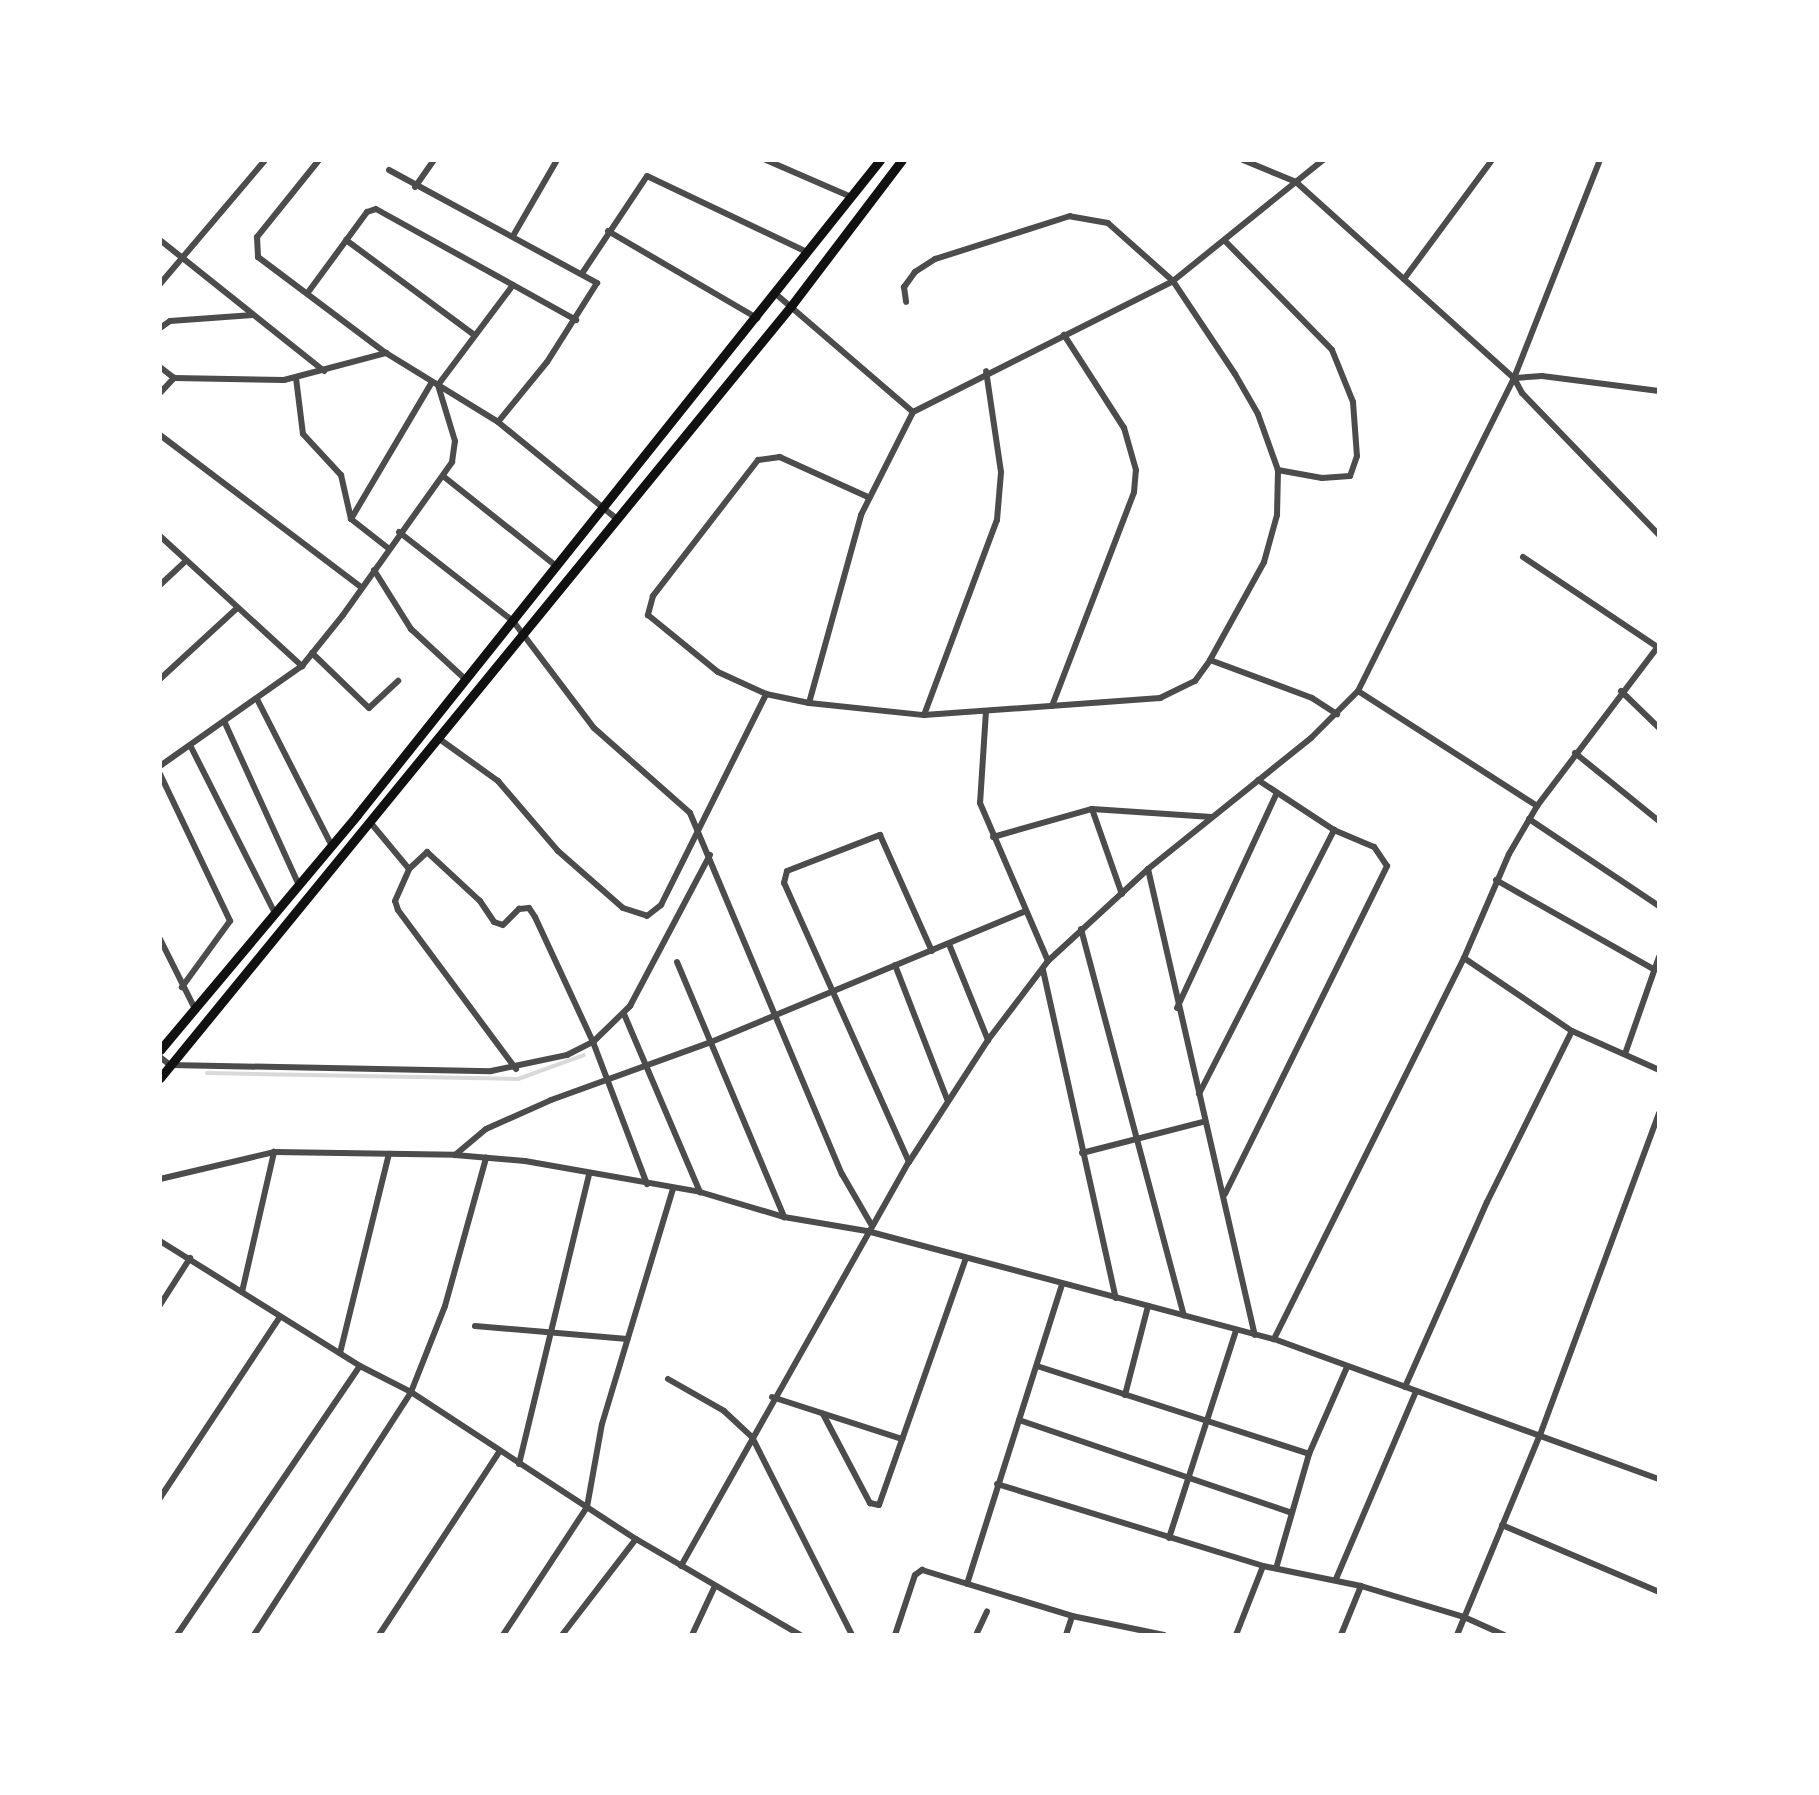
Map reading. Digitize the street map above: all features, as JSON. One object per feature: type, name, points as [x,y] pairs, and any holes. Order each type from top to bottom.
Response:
[{"type":"main road","points":[[160,1050],[196,1011],[297,881],[331,844],[777,295],[880,160]]},
{"type":"main road","points":[[160,1078],[239,975],[370,822],[791,306],[902,160]]},
{"type":"street","points":[[160,284],[265,160]]},
{"type":"street","points":[[319,160],[253,247],[258,257],[309,291],[386,353],[498,422],[617,519]]},
{"type":"street","points":[[415,187],[434,160]]},
{"type":"street","points":[[513,236],[557,160]]},
{"type":"street","points":[[768,160],[851,197]]},
{"type":"street","points":[[1243,160],[1296,182],[1514,378],[1522,393],[1659,535]]},
{"type":"street","points":[[809,703],[868,497],[913,412],[986,371],[1173,281],[1226,242],[1323,160]]},
{"type":"street","points":[[1404,279],[1492,160]]},
{"type":"street","points":[[681,1566],[869,1227],[947,1099],[1048,961],[1148,869],[1337,714],[1358,691],[1514,378],[1600,160]]},
{"type":"street","points":[[389,170],[415,187],[583,272],[597,283],[576,320],[498,422]]},
{"type":"street","points":[[583,272],[647,176],[808,253]]},
{"type":"street","points":[[309,291],[367,212],[376,209],[576,320]]},
{"type":"street","points":[[868,497],[780,457],[758,460],[653,596],[648,615],[653,623],[718,672],[766,694],[809,703],[924,715],[1171,696],[1195,681],[1210,660],[1270,547],[1280,500],[1278,470],[1258,414],[1173,281],[1108,223],[1070,216],[935,259],[915,272],[904,287],[906,302]]},
{"type":"street","points":[[608,231],[757,318]]},
{"type":"street","points":[[160,240],[324,371]]},
{"type":"street","points":[[346,240],[473,334]]},
{"type":"street","points":[[1226,242],[1332,350],[1353,402],[1357,456],[1350,476],[1322,478],[1278,470]]},
{"type":"street","points":[[351,519],[435,383],[513,285]]},
{"type":"street","points":[[777,295],[913,412]]},
{"type":"street","points":[[160,328],[170,321],[253,315]]},
{"type":"street","points":[[1052,706],[1134,492],[1136,470],[1124,428],[1064,335]]},
{"type":"street","points":[[160,367],[174,378],[240,382],[296,378],[386,353]]},
{"type":"street","points":[[924,715],[997,520],[1001,472],[986,371]]},
{"type":"street","points":[[1514,378],[1542,376],[1659,391]]},
{"type":"street","points":[[160,393],[174,378]]},
{"type":"street","points":[[296,378],[303,434],[341,475],[351,519],[388,548]]},
{"type":"street","points":[[160,766],[258,701],[302,666],[443,476],[452,462],[455,441],[435,383]]},
{"type":"street","points":[[160,435],[362,588]]},
{"type":"street","points":[[443,476],[556,566]]},
{"type":"street","points":[[399,532],[513,621],[594,728],[690,813],[701,831],[850,1192],[869,1227]]},
{"type":"street","points":[[160,536],[236,609],[302,666]]},
{"type":"street","points":[[1274,1339],[1464,958],[1496,880],[1529,819],[1621,691],[1659,646],[1523,557]]},
{"type":"street","points":[[160,585],[186,561]]},
{"type":"street","points":[[374,570],[411,629],[465,679]]},
{"type":"street","points":[[160,679],[236,609]]},
{"type":"street","points":[[312,653],[369,708],[398,681]]},
{"type":"street","points":[[1210,660],[1312,698],[1337,714]]},
{"type":"street","points":[[1358,691],[1537,806]]},
{"type":"street","points":[[1621,691],[1659,728]]},
{"type":"street","points":[[438,738],[498,781],[558,851],[623,908],[640,916],[661,905],[701,831],[766,694]]},
{"type":"street","points":[[258,701],[331,844]]},
{"type":"street","points":[[986,711],[978,791],[1023,912],[1048,961]]},
{"type":"street","points":[[225,723],[297,881]]},
{"type":"street","points":[[191,747],[274,911]]},
{"type":"street","points":[[1575,753],[1659,821]]},
{"type":"street","points":[[160,774],[229,915],[226,933],[182,987]]},
{"type":"street","points":[[1225,1194],[1384,878],[1384,856],[1334,830],[1258,780]]},
{"type":"street","points":[[1176,1008],[1277,793]]},
{"type":"street","points":[[993,837],[1092,809],[1212,817]]},
{"type":"street","points":[[1092,809],[1122,894]]},
{"type":"street","points":[[1529,819],[1659,906]]},
{"type":"street","points":[[370,822],[409,869]]},
{"type":"street","points":[[1198,1095],[1334,830]]},
{"type":"street","points":[[909,1162],[785,875],[792,865],[874,833],[883,840],[932,951]]},
{"type":"street","points":[[516,1069],[398,910],[395,901],[409,869],[427,852],[480,901],[494,922],[503,925],[519,909],[529,908],[593,1042],[647,1184]]},
{"type":"street","points":[[160,1057],[170,1065],[516,1069],[567,1055],[593,1042],[624,1014],[710,855]]},
{"type":"street","points":[[1148,869],[1176,1008],[1203,1122],[1225,1194],[1255,1335]]},
{"type":"street","points":[[1496,880],[1653,969]]},
{"type":"street","points":[[455,1155],[491,1126],[644,1063],[711,1042],[833,987],[932,951],[1023,912]]},
{"type":"street","points":[[1081,929],[1184,1316]]},
{"type":"street","points":[[160,939],[196,1011]]},
{"type":"street","points":[[949,944],[988,1040]]},
{"type":"street","points":[[1625,1054],[1659,957]]},
{"type":"street","points":[[1464,958],[1572,1031],[1659,1070]]},
{"type":"street","points":[[677,962],[784,1217]]},
{"type":"street","points":[[895,965],[947,1099]]},
{"type":"street","points":[[1043,970],[1116,1298]]},
{"type":"street","points":[[624,1014],[700,1192]]},
{"type":"street","points":[[1405,1387],[1480,1216],[1572,1031]]},
{"type":"street","points":[[1457,1635],[1540,1435],[1659,1113]]},
{"type":"street","points":[[1082,1153],[1203,1122]]},
{"type":"street","points":[[160,1179],[274,1152],[455,1155],[700,1192],[784,1217],[869,1227],[966,1258],[1274,1339],[1659,1479]]},
{"type":"street","points":[[242,1292],[274,1152]]},
{"type":"street","points":[[340,1353],[389,1154]]},
{"type":"street","points":[[254,1635],[411,1392],[445,1306],[486,1158]]},
{"type":"street","points":[[519,1464],[589,1174]]},
{"type":"street","points":[[503,1635],[587,1507],[602,1424],[673,1189]]},
{"type":"street","points":[[160,1241],[360,1366],[411,1392],[636,1539],[800,1635]]},
{"type":"street","points":[[160,1305],[190,1258]]},
{"type":"street","points":[[823,1414],[874,1506],[882,1500],[966,1258]]},
{"type":"street","points":[[967,1584],[1062,1284]]},
{"type":"street","points":[[1125,1395],[1148,1306]]},
{"type":"street","points":[[160,1498],[280,1317]]},
{"type":"street","points":[[475,1326],[627,1339]]},
{"type":"street","points":[[1169,1538],[1204,1420],[1236,1330]]},
{"type":"street","points":[[177,1635],[360,1366]]},
{"type":"street","points":[[1037,1366],[1309,1454]]},
{"type":"street","points":[[1277,1565],[1309,1454],[1347,1367]]},
{"type":"street","points":[[668,1379],[724,1411],[752,1437],[852,1635]]},
{"type":"street","points":[[1336,1579],[1416,1391]]},
{"type":"street","points":[[772,1397],[902,1439]]},
{"type":"street","points":[[1019,1420],[1292,1513]]},
{"type":"street","points":[[379,1635],[499,1452]]},
{"type":"street","points":[[997,1484],[1263,1566],[1277,1565],[1361,1586],[1464,1617],[1504,1635]]},
{"type":"street","points":[[1502,1525],[1659,1592]]},
{"type":"street","points":[[562,1635],[636,1539]]},
{"type":"street","points":[[1236,1635],[1263,1566]]},
{"type":"street","points":[[895,1635],[915,1575],[922,1570],[1072,1616],[1164,1635]]},
{"type":"street","points":[[692,1635],[715,1586]]},
{"type":"street","points":[[1341,1635],[1361,1586]]},
{"type":"street","points":[[976,1635],[987,1611]]},
{"type":"street","points":[[1066,1635],[1072,1616]]},
{"type":"waterway","points":[[207,1073],[518,1079],[584,1055]]}]
